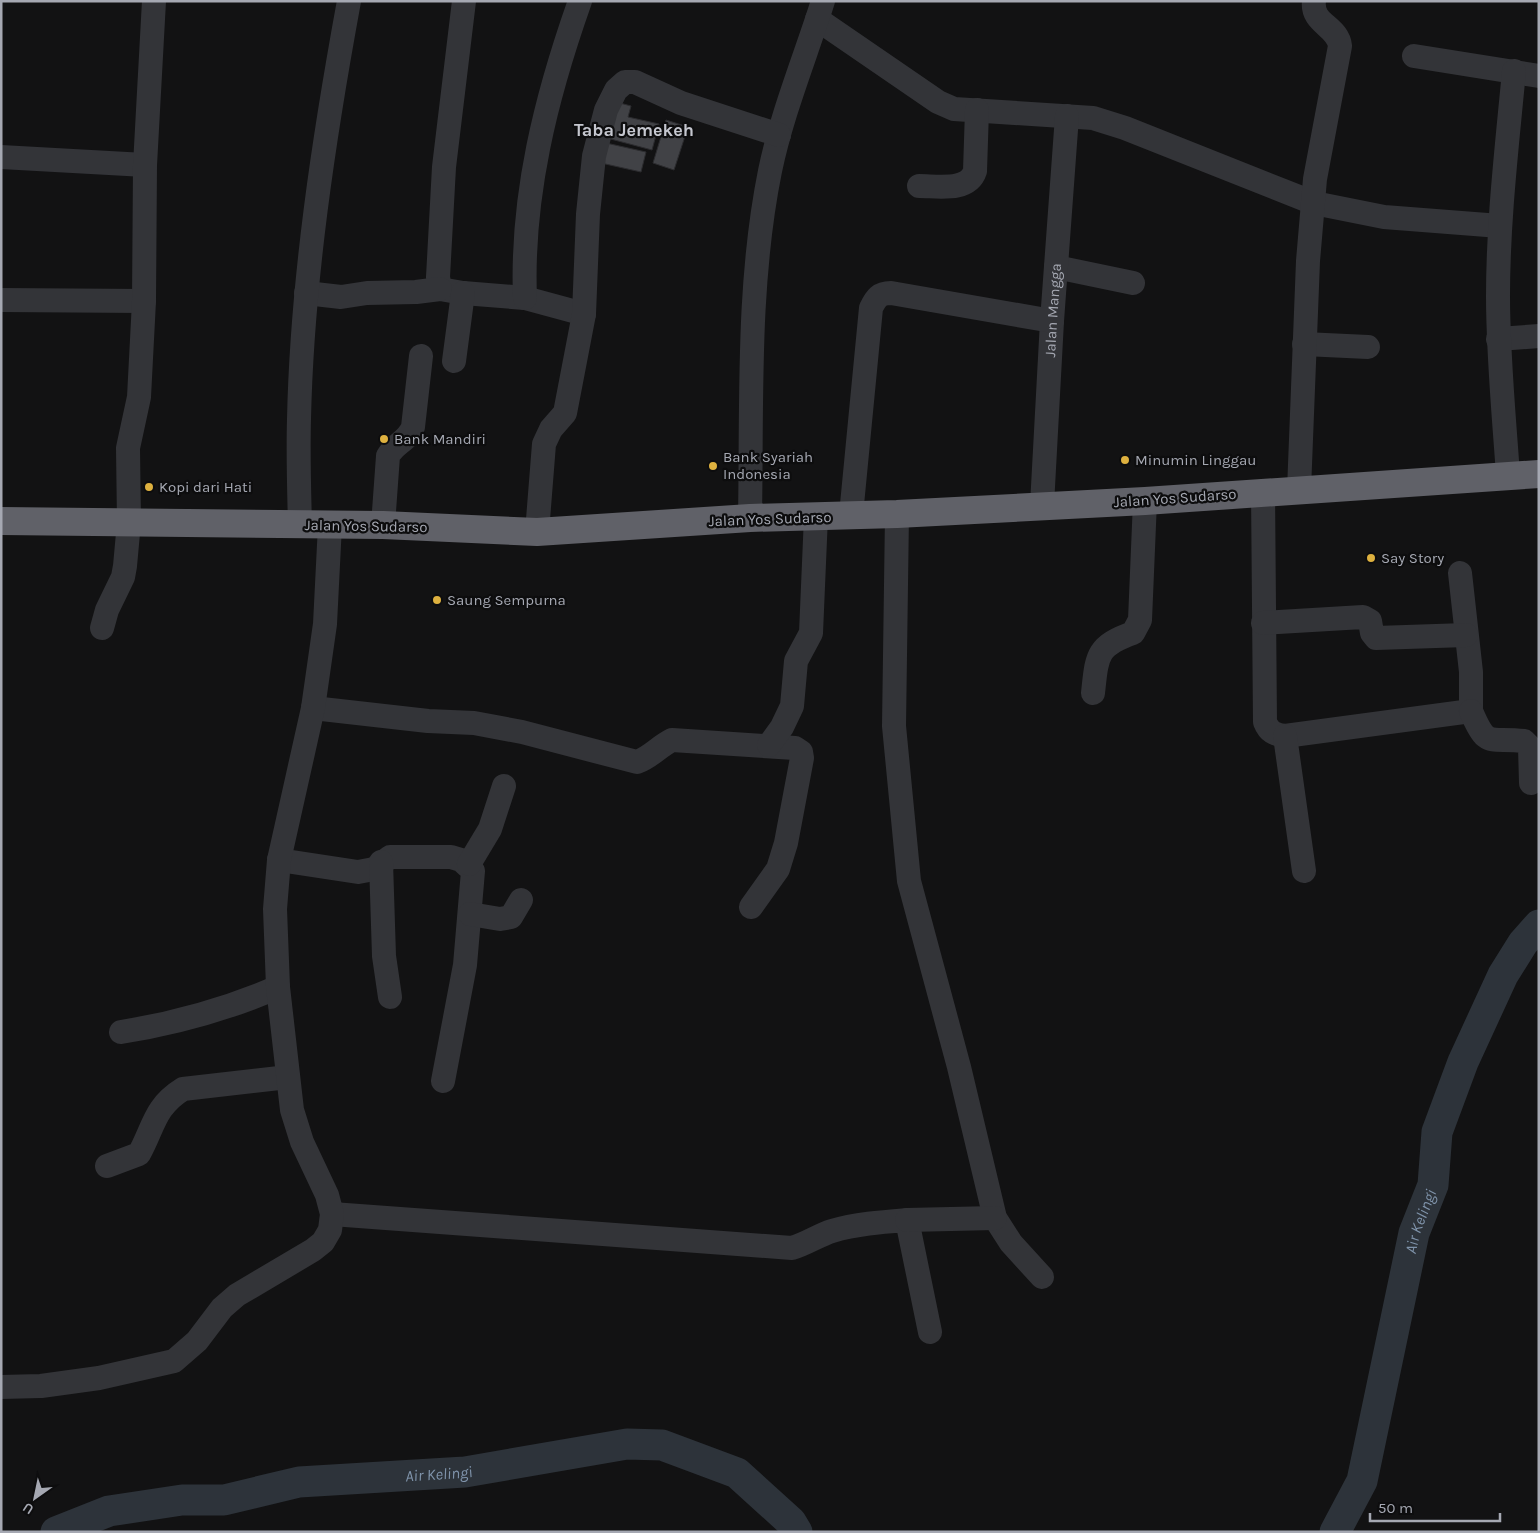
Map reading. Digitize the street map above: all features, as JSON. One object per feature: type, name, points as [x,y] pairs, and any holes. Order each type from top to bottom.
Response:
[{"type":"highway","name":"Jalan Yos Sudarso","points":[[1,521],[383,526],[537,532],[750,518],[851,516],[1145,501],[1262,491],[1539,474]]},
{"type":"street","points":[[102,628],[107,610],[124,577],[128,522],[128,448],[139,397],[144,301],[145,165],[154,1]]},
{"type":"street","points":[[300,525],[299,418],[306,293],[334,81],[349,1]]},
{"type":"street","points":[[454,361],[452,291],[438,276],[444,167],[464,1]]},
{"type":"street","points":[[525,298],[526,239],[542,125],[556,70],[580,1]]},
{"type":"street","points":[[1299,490],[1308,261],[1315,179],[1340,46],[1337,35],[1318,19],[1314,13],[1314,1]]},
{"type":"street","points":[[750,518],[753,294],[761,223],[779,135],[818,6],[938,102],[954,109],[1093,118],[1125,128],[1314,203],[1384,217],[1500,226]]},
{"type":"street","points":[[1414,56],[1539,76]]},
{"type":"street","points":[[1508,475],[1498,339],[1500,226],[1514,71]]},
{"type":"street","points":[[537,532],[544,444],[551,429],[565,413],[584,314],[588,214],[594,156],[606,110],[616,90],[625,82],[635,82],[681,103],[779,135]]},
{"type":"street","points":[[919,186],[965,184],[972,180],[975,171],[977,110]]},
{"type":"street","name":"Jalan Mangga","points":[[1042,505],[1052,321],[1068,116]]},
{"type":"street","points":[[1,157],[145,165]]},
{"type":"street","points":[[1056,267],[1134,284]]},
{"type":"street","points":[[306,293],[341,297],[374,292],[452,291],[525,298],[584,314]]},
{"type":"street","points":[[851,516],[871,308],[877,297],[883,293],[891,293],[1052,321]]},
{"type":"street","points":[[1,300],[144,301]]},
{"type":"street","points":[[1498,339],[1539,336]]},
{"type":"street","points":[[1304,344],[1368,347]]},
{"type":"street","points":[[383,526],[388,456],[392,448],[410,437],[413,427],[421,356]]},
{"type":"street","points":[[1262,491],[1264,722],[1270,731],[1285,736],[1471,711]]},
{"type":"street","points":[[1093,693],[1097,659],[1101,651],[1110,642],[1134,633],[1140,620],[1145,501]]},
{"type":"street","points":[[897,514],[894,726],[909,881],[959,1067],[995,1218],[1011,1243],[1042,1277]]},
{"type":"street","points":[[769,745],[782,727],[792,706],[796,660],[811,634],[816,516]]},
{"type":"street","points":[[1,1387],[41,1386],[99,1378],[174,1361],[197,1341],[222,1308],[237,1295],[323,1242],[330,1230],[332,1214],[327,1195],[296,1124],[288,1077],[278,987],[275,909],[279,860],[313,708],[329,587],[330,525]]},
{"type":"street","points":[[1460,573],[1471,711],[1482,736],[1489,740],[1524,741],[1530,747],[1531,783]]},
{"type":"street","points":[[1263,623],[1363,617],[1370,621],[1372,633],[1376,638],[1466,635]]},
{"type":"street","points":[[313,708],[428,721],[474,723],[522,732],[637,762],[650,757],[660,746],[672,740],[795,748],[800,752],[802,758],[786,843],[778,869],[750,907]]},
{"type":"street","points":[[1285,736],[1304,871]]},
{"type":"street","points":[[469,864],[490,829],[504,786]]},
{"type":"street","points":[[279,860],[358,872],[374,869],[390,857],[451,857],[469,864],[473,871],[465,965],[443,1081]]},
{"type":"street","points":[[381,862],[384,956],[390,997]]},
{"type":"street","points":[[470,914],[500,919],[511,917],[521,900]]},
{"type":"street","points":[[121,1032],[191,1019],[233,1006],[278,987]]},
{"type":"street","points":[[107,1166],[139,1154],[157,1113],[171,1096],[183,1089],[288,1077]]},
{"type":"street","points":[[332,1214],[792,1248],[812,1242],[830,1231],[872,1223],[907,1220],[995,1218]]},
{"type":"street","points":[[907,1220],[930,1332]]},
{"type":"building","points":[[616,102],[631,106],[628,117],[659,124],[652,150],[607,138]]},
{"type":"building","points":[[666,120],[688,127],[674,170],[653,163]]},
{"type":"building","points":[[606,143],[646,152],[641,172],[601,163]]},
{"type":"waterway","name":"Air Kelingi","points":[[1335,1532],[1362,1481],[1414,1233],[1433,1185],[1437,1132],[1463,1062],[1503,975],[1523,943],[1539,925]]},
{"type":"waterway","name":"Air Kelingi","points":[[56,1532],[109,1511],[182,1500],[224,1500],[299,1482],[465,1472],[627,1444],[662,1445],[737,1473],[791,1522],[797,1532]]},
{"type":"place","name":"Bank Mandiri","points":[[384,439]]},
{"type":"place","name":"Minumin Linggau","points":[[1125,460]]},
{"type":"place","name":"Bank Syariah Indonesia","points":[[713,466]]},
{"type":"place","name":"Kopi dari Hati","points":[[149,487]]},
{"type":"place","name":"Say Story","points":[[1371,558]]},
{"type":"place","name":"Saung Sempurna","points":[[437,600]]},
{"type":"district","name":"Taba Jemekeh","points":[[634,130]]}]
